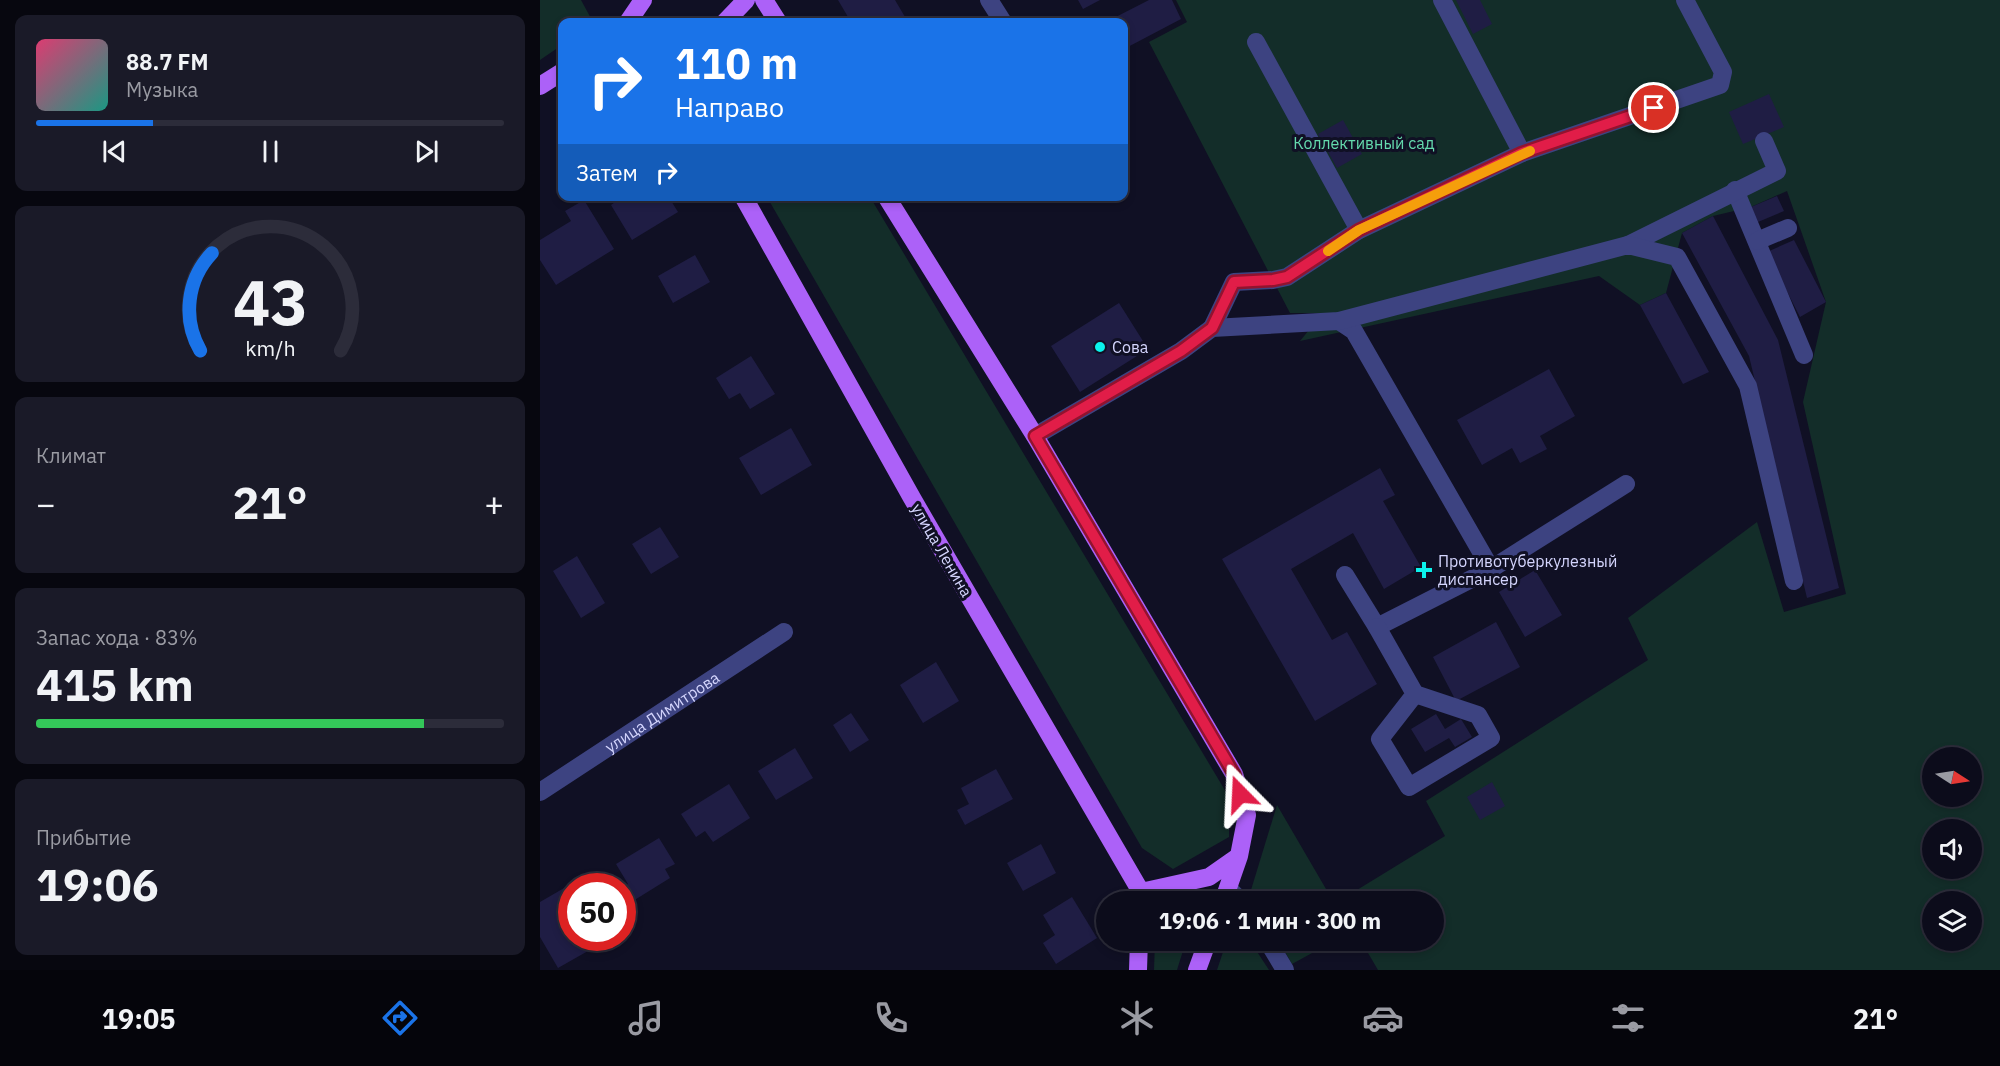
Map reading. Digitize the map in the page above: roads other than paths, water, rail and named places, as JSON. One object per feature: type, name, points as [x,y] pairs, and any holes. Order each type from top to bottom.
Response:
[{"type":"main road","points":[[729,18],[746,0]]},
{"type":"main road","points":[[764,0],[775,18]]},
{"type":"main road","points":[[630,18],[638,2]]},
{"type":"main road","points":[[638,2],[644,18]]},
{"type":"main road","points":[[540,86],[558,75]]},
{"type":"main road","name":"улица Ленина","points":[[746,201],[912,498],[1138,891]]},
{"type":"main road","points":[[889,201],[1035,436],[1234,774],[1247,815],[1239,856],[1227,891]]},
{"type":"main road","points":[[1161,891],[1209,877],[1239,856]]},
{"type":"main road","points":[[1138,970],[1139,951]]},
{"type":"main road","points":[[1197,970],[1204,951]]},
{"type":"street","points":[[989,0],[1000,18]]},
{"type":"street","points":[[1442,0],[1522,153]]},
{"type":"street","points":[[1035,436],[1181,351],[1212,328],[1234,282],[1287,277],[1359,230],[1522,153],[1720,86],[1723,72],[1685,0]]},
{"type":"street","points":[[1256,42],[1359,230]]},
{"type":"street","points":[[1212,328],[1339,321],[1628,246],[1777,171],[1764,141]]},
{"type":"street","points":[[1736,190],[1804,355]]},
{"type":"street","points":[[1757,241],[1788,228]]},
{"type":"street","points":[[1628,246],[1677,257],[1748,386],[1794,581]]},
{"type":"street","points":[[1339,321],[1354,331],[1491,568]]},
{"type":"street","points":[[1377,627],[1491,568],[1626,484]]},
{"type":"street","points":[[1345,575],[1416,694],[1478,715],[1491,738],[1409,787],[1380,739],[1416,694]]},
{"type":"street","name":"улица Димитрова","points":[[540,792],[784,632]]},
{"type":"street","points":[[1273,951],[1285,970]]},
{"type":"place","name":"Сова","points":[[1100,347]]},
{"type":"place","name":"Противотуберкулезный диспансер","points":[[1424,570]]},
{"type":"park label","name":"Коллективный сад","points":[[1364,143]]}]
